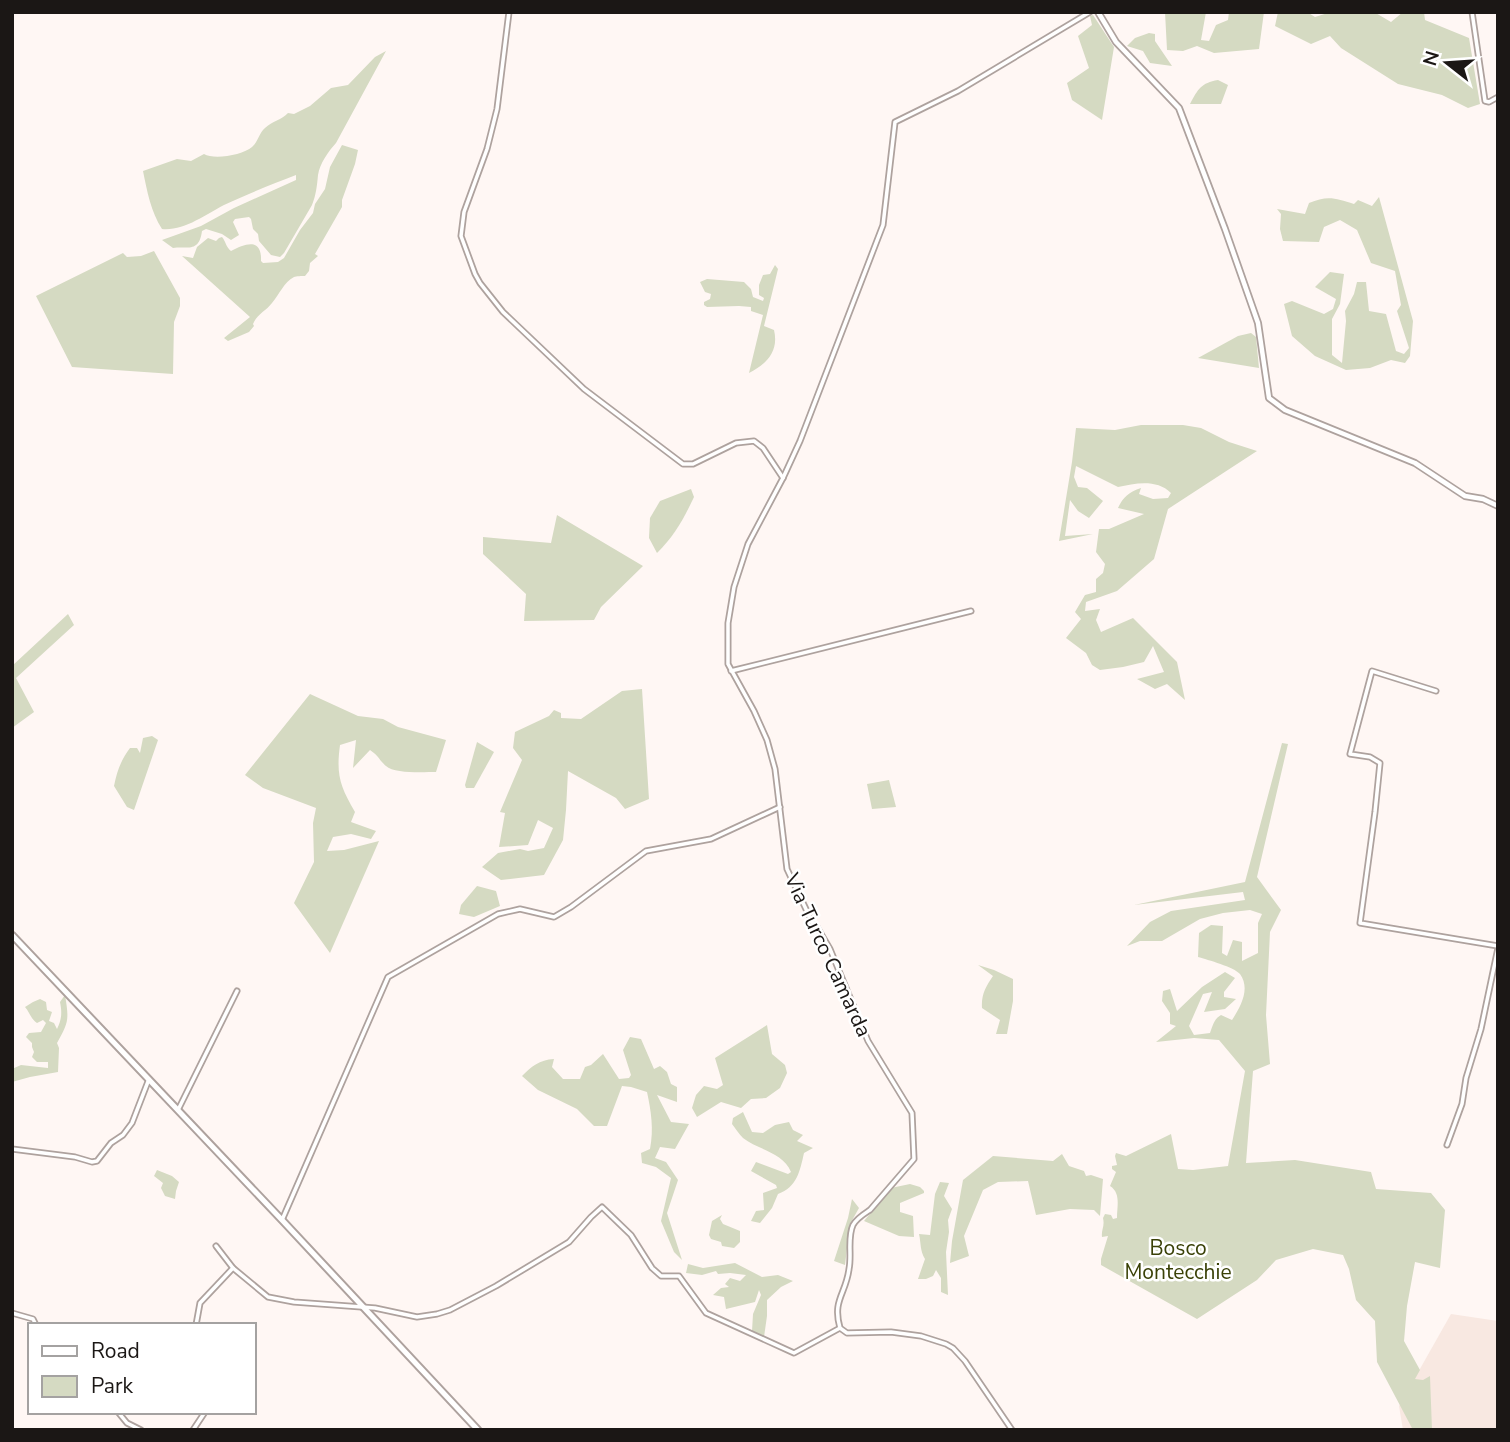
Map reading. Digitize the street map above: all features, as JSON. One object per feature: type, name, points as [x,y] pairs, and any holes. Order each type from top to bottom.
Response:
[{"type":"main road","points":[[12,935],[478,1430]]},
{"type":"street","points":[[509,12],[497,109],[487,149],[464,212],[461,236],[480,283],[503,312],[584,389],[683,464],[693,464],[736,443],[754,441],[763,448],[783,478]]},
{"type":"street","name":"Via Turco Camarda","points":[[839,1328],[836,1312],[849,1270],[853,1225],[870,1210],[914,1159],[913,1119],[909,1105],[868,1041],[830,949],[813,924],[788,869],[775,769],[763,728],[728,664],[729,624],[734,587],[748,544],[800,441],[883,225],[895,122],[958,91],[1090,12]]},
{"type":"street","points":[[1098,12],[1116,42],[1179,108],[1258,323],[1269,398],[1284,410],[1415,463],[1465,496],[1483,499],[1498,506]]},
{"type":"street","points":[[1472,12],[1485,101],[1489,102],[1498,97]]},
{"type":"street","points":[[731,671],[971,611]]},
{"type":"street","points":[[1436,691],[1372,671],[1350,754],[1370,757],[1380,762],[1360,923],[1498,947],[1462,1104],[1447,1144]]},
{"type":"street","points":[[282,1220],[388,977],[498,914],[520,909],[554,917],[646,851],[711,839],[780,807]]},
{"type":"street","points":[[178,1110],[237,991]]},
{"type":"street","points":[[12,1149],[75,1157],[92,1163],[97,1161],[132,1123],[149,1079]]},
{"type":"street","points":[[216,1246],[233,1268],[268,1297],[294,1302],[375,1308],[417,1317],[450,1310],[496,1286],[569,1242],[602,1207],[631,1235],[652,1268],[661,1276],[679,1276],[706,1313],[794,1353],[839,1328],[847,1332],[891,1332],[921,1336],[946,1343],[965,1360],[1012,1430]]},
{"type":"street","points":[[196,1323],[200,1303],[233,1268]]},
{"type":"street","points":[[12,1313],[33,1319],[35,1323]]},
{"type":"street","points":[[119,1414],[127,1423],[141,1430]]},
{"type":"street","points":[[193,1430],[204,1414]]},
{"type":"shaded area","points":[[1451,1314],[1498,1321],[1498,1430],[1403,1430],[1399,1406]]},
{"type":"green space","points":[[1165,12],[1206,12],[1201,40],[1209,41],[1216,25],[1228,20],[1229,12],[1264,12],[1259,49],[1214,53],[1197,46],[1183,51],[1167,50]]},
{"type":"green space","points":[[1278,12],[1307,12],[1315,17],[1331,12],[1374,12],[1391,22],[1403,12],[1424,12],[1425,20],[1469,38],[1480,104],[1468,108],[1442,95],[1398,84],[1341,48],[1330,36],[1311,44],[1275,26]]},
{"type":"green space","points":[[1093,15],[1114,47],[1102,120],[1072,100],[1067,83],[1089,68],[1078,36],[1092,25],[1090,16]]},
{"type":"green space","points":[[1149,33],[1155,34],[1155,41],[1172,66],[1150,63],[1143,51],[1127,46],[1135,38]]},
{"type":"green space","points":[[386,51],[336,143],[322,162],[312,205],[280,257],[271,255],[259,241],[249,217],[235,219],[233,222],[239,235],[231,240],[206,229],[202,231],[198,243],[192,247],[173,248],[162,240],[201,226],[296,180],[296,175],[233,201],[194,222],[178,228],[162,229],[152,208],[143,171],[177,159],[191,161],[204,154],[221,157],[248,150],[268,126],[288,113],[294,114],[310,106],[331,88],[348,85],[375,57]]},
{"type":"green space","points":[[1218,80],[1228,85],[1221,104],[1190,104],[1201,88]]},
{"type":"green space","points":[[342,145],[358,150],[355,164],[342,207],[315,254],[318,256],[310,263],[305,276],[295,277],[287,282],[270,306],[257,318],[249,332],[228,341],[224,338],[250,317],[182,256],[193,258],[197,247],[208,238],[216,241],[222,237],[231,251],[247,245],[256,245],[263,263],[278,262],[284,258],[313,213],[315,204],[325,189],[330,167]]},
{"type":"green space","points":[[1379,197],[1413,321],[1410,356],[1405,363],[1391,360],[1370,368],[1346,370],[1315,356],[1292,336],[1284,304],[1292,301],[1324,314],[1333,309],[1336,299],[1315,287],[1330,272],[1344,274],[1340,304],[1332,319],[1332,355],[1342,363],[1345,311],[1357,282],[1366,282],[1369,311],[1386,314],[1396,351],[1404,354],[1409,348],[1397,311],[1401,305],[1395,271],[1371,263],[1357,230],[1340,220],[1324,227],[1319,242],[1283,241],[1280,229],[1281,214],[1277,209],[1305,214],[1309,203],[1321,199],[1337,199],[1354,204],[1358,200],[1372,206]]},
{"type":"green space","points":[[154,251],[180,298],[174,322],[173,374],[72,367],[36,296],[123,253],[127,257]]},
{"type":"green space","points":[[775,265],[778,269],[764,326],[774,330],[775,344],[766,361],[749,373],[763,315],[751,311],[751,307],[707,307],[704,302],[710,299],[711,294],[705,292],[700,282],[707,279],[744,282],[751,289],[753,297],[763,301],[764,298],[759,295],[759,285],[763,275],[770,274]]},
{"type":"green space","points":[[1251,333],[1256,337],[1259,368],[1198,358],[1238,336]]},
{"type":"green space","points":[[1141,425],[1201,428],[1229,442],[1257,451],[1168,509],[1154,559],[1117,591],[1086,602],[1085,611],[1100,609],[1096,620],[1101,632],[1133,618],[1177,662],[1185,700],[1167,684],[1155,689],[1137,679],[1164,672],[1153,646],[1144,662],[1100,670],[1092,665],[1086,653],[1066,638],[1081,619],[1075,612],[1085,595],[1096,592],[1096,579],[1103,573],[1105,564],[1096,552],[1099,529],[1109,529],[1144,514],[1118,508],[1124,498],[1133,491],[1141,488],[1139,494],[1153,499],[1168,498],[1171,493],[1153,484],[1139,483],[1118,487],[1076,466],[1074,477],[1078,487],[1087,488],[1103,501],[1089,518],[1078,511],[1070,500],[1065,536],[1093,534],[1059,541],[1076,428],[1115,430]]},
{"type":"green space","points":[[691,489],[694,497],[686,513],[657,553],[649,538],[650,518],[660,501]]},
{"type":"green space","points":[[557,515],[643,566],[601,607],[594,620],[524,621],[526,594],[483,554],[483,537],[551,543]]},
{"type":"green space","points":[[68,614],[74,625],[16,678],[34,712],[12,728],[12,666]]},
{"type":"green space","points":[[642,689],[649,799],[625,809],[616,798],[568,771],[563,840],[544,875],[501,880],[482,867],[498,853],[544,848],[553,828],[538,820],[528,845],[499,847],[505,813],[500,812],[522,760],[513,748],[515,732],[549,716],[554,710],[561,713],[561,718],[581,719],[622,691]]},
{"type":"green space","points":[[310,694],[358,716],[383,719],[398,727],[446,740],[436,772],[390,769],[370,750],[353,768],[356,740],[340,745],[340,780],[355,812],[351,822],[376,831],[371,839],[351,834],[333,837],[327,851],[344,850],[379,841],[330,953],[294,903],[314,862],[313,823],[316,808],[263,788],[245,775]]},
{"type":"green space","points":[[152,736],[158,740],[134,810],[127,807],[114,786],[115,781],[130,748],[137,748],[140,753],[143,738]]},
{"type":"green space","points":[[477,742],[494,752],[474,788],[466,788],[465,785]]},
{"type":"green space","name":"Bosco Montecchie","points":[[1282,743],[1288,744],[1257,877],[1281,910],[1270,932],[1266,1015],[1270,1064],[1253,1071],[1246,1163],[1295,1160],[1371,1172],[1376,1189],[1431,1193],[1445,1210],[1440,1268],[1415,1262],[1404,1341],[1420,1370],[1415,1379],[1423,1380],[1430,1376],[1432,1430],[1413,1430],[1377,1362],[1375,1321],[1356,1300],[1343,1255],[1313,1249],[1276,1260],[1257,1280],[1197,1319],[1101,1265],[1108,1236],[1102,1237],[1103,1218],[1105,1214],[1111,1215],[1113,1219],[1117,1218],[1117,1196],[1110,1186],[1116,1172],[1112,1166],[1117,1165],[1116,1153],[1126,1156],[1171,1134],[1178,1169],[1228,1166],[1245,1071],[1219,1040],[1194,1038],[1156,1042],[1176,1026],[1170,1024],[1170,1013],[1162,1001],[1163,991],[1170,989],[1177,1011],[1202,987],[1225,972],[1235,978],[1224,992],[1224,997],[1236,999],[1225,1009],[1204,1012],[1212,992],[1203,994],[1189,1026],[1194,1035],[1210,1033],[1215,1020],[1221,1015],[1232,1020],[1243,998],[1243,980],[1240,974],[1232,969],[1198,957],[1199,933],[1211,925],[1223,926],[1222,953],[1227,956],[1233,940],[1242,942],[1242,961],[1258,953],[1258,923],[1262,914],[1250,910],[1223,913],[1200,919],[1162,941],[1140,941],[1127,946],[1150,922],[1171,911],[1245,900],[1243,892],[1134,905],[1245,882]]},
{"type":"green space","points":[[889,780],[896,807],[872,809],[867,784]]},
{"type":"green space","points":[[477,886],[496,891],[500,906],[474,917],[459,914],[461,905]]},
{"type":"green space","points":[[978,965],[1013,979],[1013,1001],[1007,1034],[996,1034],[1000,1020],[982,1008],[984,991],[993,976]]},
{"type":"green space","points":[[65,995],[67,1020],[57,1043],[58,1072],[12,1082],[12,1069],[21,1065],[48,1068],[48,1062],[37,1062],[32,1057],[32,1043],[26,1037],[29,1033],[41,1032],[46,1023],[43,1020],[37,1023],[33,1020],[25,1007],[40,999],[46,1002],[47,1010],[52,1012],[49,1021],[54,1023],[57,1029],[61,1016],[60,1002]]},
{"type":"green space","points":[[767,1025],[772,1054],[785,1065],[787,1073],[780,1088],[766,1098],[751,1099],[741,1108],[721,1102],[697,1117],[692,1108],[696,1095],[704,1086],[717,1089],[723,1085],[715,1058]]},
{"type":"green space","points":[[630,1037],[641,1039],[654,1069],[660,1066],[667,1072],[671,1084],[677,1087],[677,1102],[657,1095],[671,1122],[689,1124],[675,1149],[660,1147],[655,1158],[666,1162],[678,1180],[667,1213],[682,1260],[674,1252],[661,1221],[671,1178],[656,1167],[642,1163],[641,1153],[650,1149],[652,1134],[647,1092],[622,1086],[607,1126],[594,1126],[577,1109],[538,1090],[522,1076],[536,1064],[554,1059],[552,1067],[563,1079],[580,1079],[585,1067],[603,1054],[619,1079],[629,1078],[631,1075],[623,1050]]},
{"type":"green space","points":[[743,1112],[752,1132],[763,1133],[775,1125],[789,1122],[793,1130],[803,1135],[797,1141],[813,1148],[804,1153],[794,1183],[778,1194],[772,1208],[760,1223],[751,1221],[756,1211],[764,1210],[763,1193],[777,1188],[751,1171],[756,1162],[788,1174],[791,1172],[782,1160],[749,1142],[739,1133],[732,1124],[733,1118]]},
{"type":"green space","points":[[1062,1154],[1069,1166],[1084,1171],[1086,1176],[1103,1179],[1100,1216],[1094,1210],[1070,1209],[1036,1215],[1028,1181],[998,1182],[983,1190],[964,1236],[969,1256],[950,1263],[963,1180],[993,1156],[1053,1161]]},
{"type":"green space","points":[[157,1170],[179,1182],[175,1199],[165,1196],[161,1188],[163,1183],[154,1176]]},
{"type":"green space","points":[[940,1182],[949,1183],[944,1196],[952,1209],[948,1220],[946,1252],[948,1295],[941,1292],[941,1278],[936,1270],[933,1276],[918,1279],[925,1259],[919,1234],[930,1235],[935,1194]]},
{"type":"green space","points":[[910,1184],[924,1191],[900,1203],[900,1212],[913,1216],[914,1237],[899,1236],[864,1221],[891,1188]]},
{"type":"green space","points":[[852,1199],[859,1208],[850,1224],[845,1265],[834,1261]]},
{"type":"green space","points":[[722,1215],[720,1219],[723,1224],[740,1231],[740,1242],[734,1248],[722,1246],[721,1242],[711,1239],[709,1235],[712,1221]]},
{"type":"green space","points":[[735,1263],[762,1277],[778,1275],[793,1281],[781,1287],[767,1300],[764,1337],[752,1331],[753,1314],[761,1295],[759,1290],[755,1302],[726,1309],[724,1297],[713,1295],[721,1288],[729,1287],[725,1284],[730,1278],[740,1281],[746,1275],[718,1274],[716,1271],[702,1275],[686,1273],[688,1264],[703,1268]]}]
